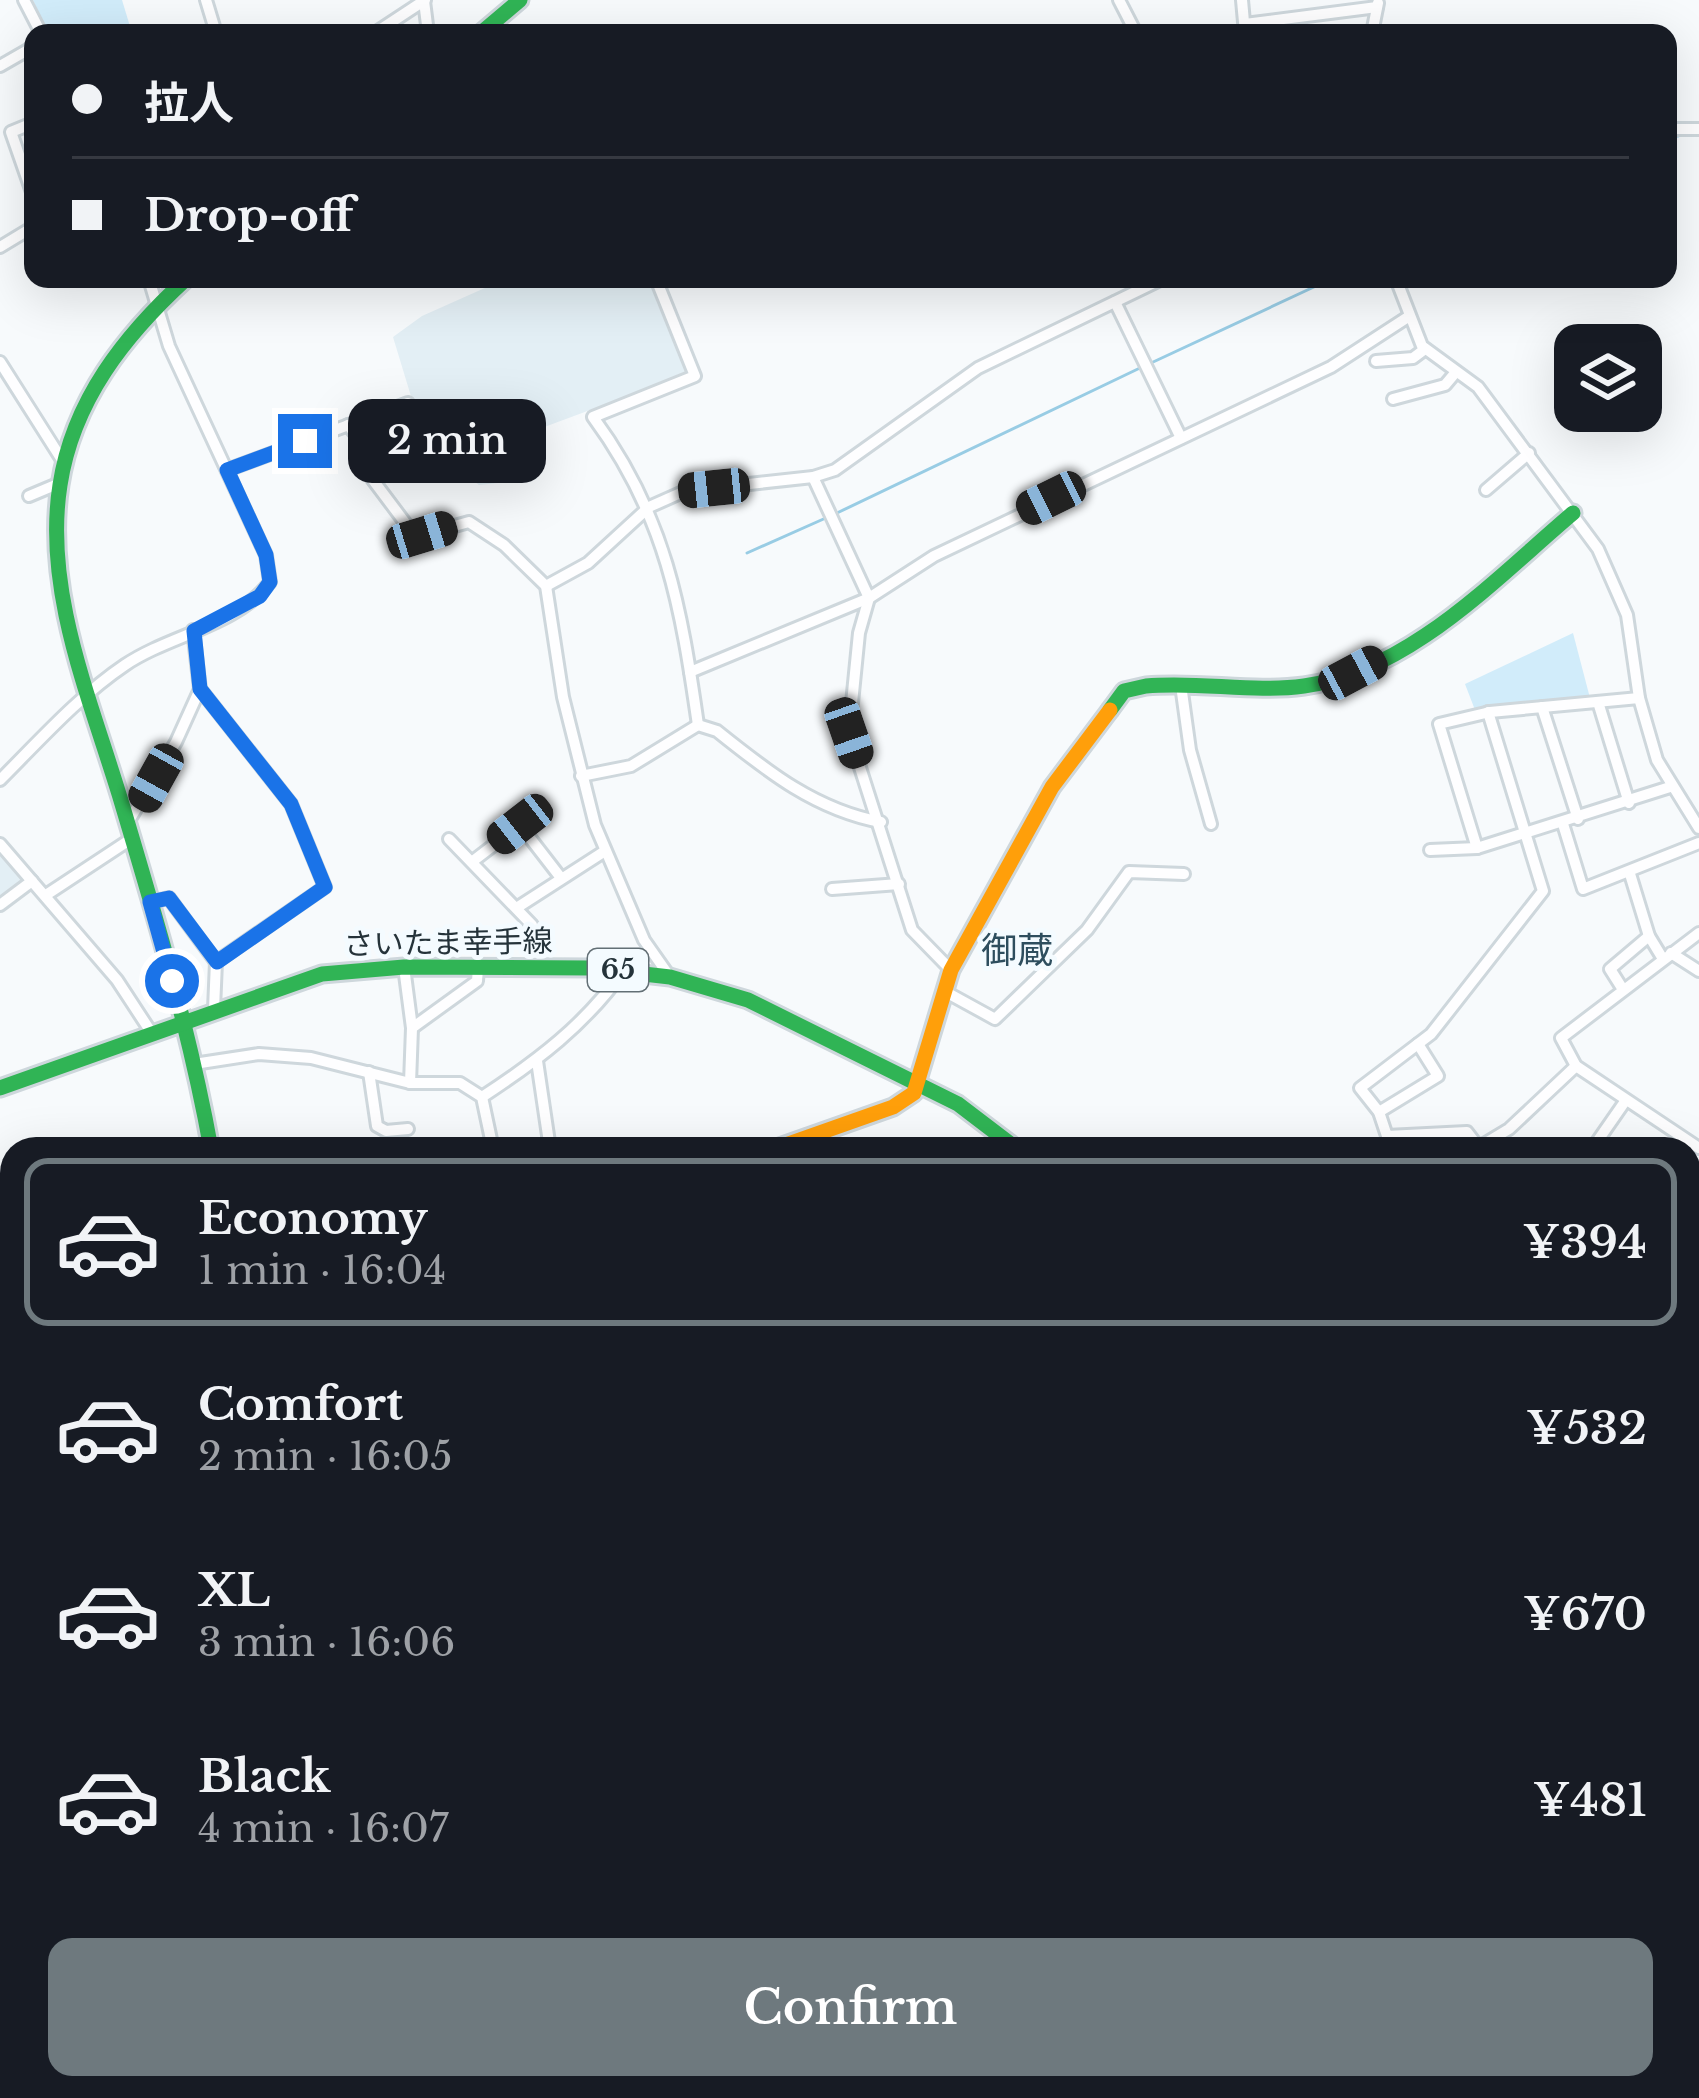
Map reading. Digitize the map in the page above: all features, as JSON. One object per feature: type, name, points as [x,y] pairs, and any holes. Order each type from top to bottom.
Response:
[{"type":"main road","points":[[492,24],[520,0]]},
{"type":"main road","points":[[175,288],[155,305],[97,376],[60,483],[59,569],[183,1020],[209,1137]]},
{"type":"main road","points":[[808,1137],[893,1107],[921,1084],[951,970],[1030,825],[1105,709],[1124,691],[1181,685],[1296,687],[1341,679],[1434,625],[1573,513]]},
{"type":"main road","name":"さいたま幸手線","points":[[0,1088],[322,974],[404,967],[624,970],[670,977],[748,1000],[921,1084],[977,1116],[1002,1137]]},
{"type":"street","points":[[400,0],[402,14]]},
{"type":"street","points":[[388,24],[424,0]]},
{"type":"street","points":[[1266,24],[1378,3]]},
{"type":"street","points":[[24,127],[10,132],[24,170]]},
{"type":"street","points":[[0,780],[90,694],[140,655],[260,596],[270,582],[266,555],[151,288]]},
{"type":"street","points":[[660,288],[695,376],[592,417],[650,507],[677,595],[698,725]]},
{"type":"street","points":[[546,586],[588,562],[650,507],[685,490],[812,477],[835,470],[978,368],[1144,288]]},
{"type":"street","points":[[1399,288],[1425,349],[1478,387],[1573,513],[1619,591],[1639,698],[1670,787],[1699,828]]},
{"type":"street","points":[[1115,302],[1180,438]]},
{"type":"street","points":[[690,672],[868,598],[934,556],[1331,367],[1408,317]]},
{"type":"street","points":[[1376,362],[1413,358],[1425,349]]},
{"type":"street","points":[[0,362],[64,463]]},
{"type":"street","points":[[1394,399],[1445,386],[1456,371]]},
{"type":"street","points":[[227,470],[408,404]]},
{"type":"street","points":[[348,425],[365,446],[370,476],[412,532],[422,535],[469,522],[504,545],[546,586],[581,776],[605,851],[644,940],[670,977]]},
{"type":"street","points":[[1486,490],[1529,453]]},
{"type":"street","points":[[812,477],[868,598],[849,733],[912,929],[951,970]]},
{"type":"street","points":[[29,496],[60,483]]},
{"type":"street","points":[[46,895],[129,831],[200,689],[194,631]]},
{"type":"street","points":[[1181,685],[1190,749],[1210,824]]},
{"type":"street","points":[[200,689],[291,804],[325,887],[217,962]]},
{"type":"street","points":[[1478,848],[1439,724],[1488,712],[1639,698]]},
{"type":"street","points":[[1598,702],[1629,803]]},
{"type":"street","points":[[1542,707],[1577,819]]},
{"type":"street","points":[[1471,1137],[1467,1132],[1387,1136],[1379,1112],[1360,1088],[1418,1044],[1458,1005],[1534,908],[1543,885],[1488,712]]},
{"type":"street","points":[[581,776],[631,766],[698,725],[717,731],[818,803],[881,822]]},
{"type":"street","points":[[1430,850],[1478,848],[1670,787]]},
{"type":"street","points":[[472,861],[520,824],[561,878]]},
{"type":"street","points":[[1563,824],[1583,889],[1630,874]]},
{"type":"street","points":[[449,839],[532,925]]},
{"type":"street","points":[[1699,843],[1630,867],[1648,936],[1667,956],[1699,971]]},
{"type":"street","points":[[0,844],[117,980],[152,1032]]},
{"type":"street","points":[[518,907],[605,851]]},
{"type":"street","points":[[944,991],[995,1019],[1087,930],[1129,872],[1184,874]]},
{"type":"street","points":[[0,905],[32,880]]},
{"type":"street","points":[[832,889],[899,884]]},
{"type":"street","points":[[150,902],[169,898],[217,962],[214,1009]]},
{"type":"street","points":[[1682,1137],[1576,1066],[1562,1038],[1699,933]]},
{"type":"street","points":[[1622,988],[1610,969],[1648,936]]},
{"type":"street","points":[[404,967],[412,1028],[410,1082]]},
{"type":"street","points":[[412,1028],[477,981],[478,968]]},
{"type":"street","points":[[482,1097],[537,1061],[595,1011],[624,970]]},
{"type":"street","points":[[1379,1112],[1438,1076],[1418,1044]]},
{"type":"street","points":[[194,1064],[259,1054],[311,1058],[410,1082],[460,1082],[482,1097],[490,1137]]},
{"type":"street","points":[[537,1061],[548,1137]]},
{"type":"street","points":[[1497,1137],[1576,1066]]},
{"type":"street","points":[[369,1072],[377,1126],[386,1131],[408,1129]]},
{"type":"street","points":[[1600,1137],[1626,1100]]},
{"type":"shaded area","points":[[33,0],[122,0],[129,24],[44,24]]},
{"type":"shaded area","points":[[485,288],[654,288],[690,368],[687,374],[539,429],[544,452],[535,462],[537,479],[479,485],[466,475],[453,441],[427,449],[393,337],[422,316]]},
{"type":"shaded area","points":[[1573,633],[1590,698],[1475,710],[1465,684]]},
{"type":"shaded area","points":[[0,851],[25,879],[0,899]]},
{"type":"water","points":[[511,447],[514,469],[474,474],[471,452]]},
{"type":"waterway","points":[[1151,363],[1312,288]]},
{"type":"waterway","points":[[837,513],[1142,367]]},
{"type":"waterway","points":[[747,553],[828,517]]},
{"type":"traffic: fast","points":[[492,24],[520,0]]},
{"type":"traffic: fast","points":[[177,288],[123,346],[89,397],[77,425],[60,485],[58,566],[73,647],[171,975],[209,1137]]},
{"type":"traffic: fast","points":[[1110,710],[1124,691],[1146,686],[1304,686],[1380,662],[1449,619],[1573,513]]},
{"type":"traffic: fast","points":[[0,1088],[322,974],[404,967],[591,968],[670,977],[748,1000],[958,1104],[1001,1137]]},
{"type":"traffic: slow","points":[[808,1137],[893,1107],[914,1093],[951,970],[1052,787],[1110,710]]},
{"type":"district","name":"御蔵","points":[[1017,950]]},
{"type":"route","points":[[172,981],[150,902],[169,898],[217,962],[325,887],[291,804],[200,689],[194,631],[260,596],[270,582],[266,555],[227,470],[305,441]]}]
